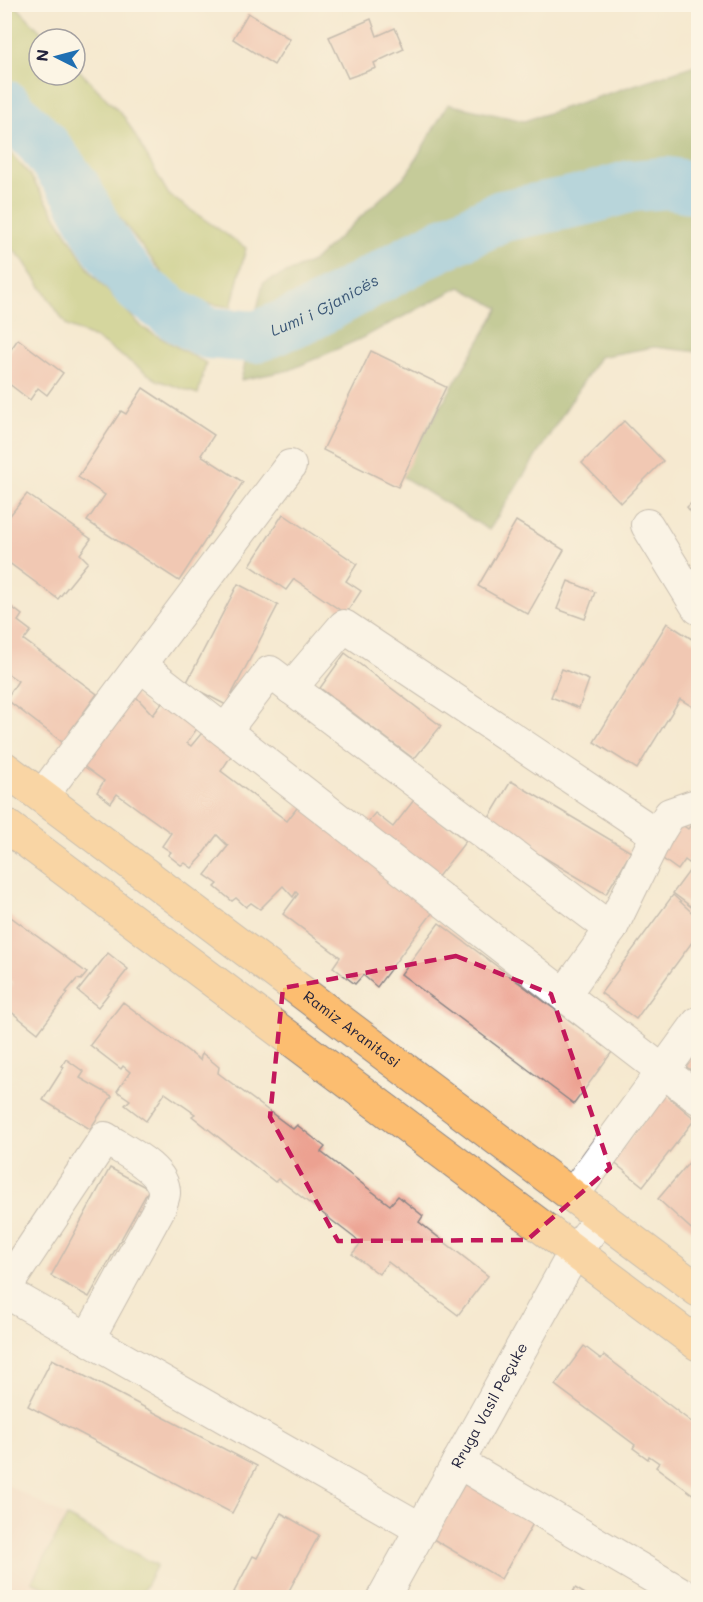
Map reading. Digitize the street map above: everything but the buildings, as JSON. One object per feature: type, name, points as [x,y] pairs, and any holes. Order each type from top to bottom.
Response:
[{"type":"main road","name":"Ramiz Aranitasi","points":[[4,768],[699,1290]]},
{"type":"main road","points":[[4,824],[699,1344]]},
{"type":"street","points":[[42,796],[290,466]]},
{"type":"street","points":[[647,525],[699,608]]},
{"type":"street","points":[[291,688],[344,626],[657,836]]},
{"type":"street","points":[[140,665],[699,1098]]},
{"type":"street","points":[[225,731],[270,672],[611,929]]},
{"type":"street","points":[[564,995],[611,929],[670,814],[693,807],[699,808]]},
{"type":"street","points":[[573,1195],[699,1023]]},
{"type":"street","points":[[88,1339],[160,1207],[164,1192],[160,1178],[150,1167],[105,1138],[4,1291],[88,1339],[421,1529]]},
{"type":"street","name":"Rruga Vasil Peçuke","points":[[383,1598],[575,1251],[602,1216]]},
{"type":"street","points":[[458,1462],[689,1598]]},
{"type":"highlighted area","points":[[456,956],[551,994],[610,1168],[527,1240],[338,1241],[270,1117],[283,988]]},
{"type":"shaded area","points":[[4,1483],[157,1565],[140,1597],[5,1597]]},
{"type":"green space","points":[[5,4],[15,5],[36,27],[27,27],[27,87],[87,87],[87,78],[125,118],[169,195],[246,248],[231,307],[198,302],[169,282],[116,213],[77,155],[25,96],[5,82]]},
{"type":"green space","points":[[698,64],[698,352],[654,347],[599,357],[489,530],[400,475],[499,308],[460,287],[362,338],[290,370],[241,380],[263,283],[312,262],[407,174],[448,104],[524,121]]},
{"type":"green space","points":[[4,146],[30,175],[92,274],[143,328],[206,363],[198,394],[157,380],[95,338],[67,326],[23,260],[5,241]]},
{"type":"green space","points":[[67,1517],[157,1565],[140,1597],[62,1597],[32,1581]]},
{"type":"waterway","name":"Lumi i Gjanicës","points":[[4,105],[42,143],[75,188],[99,234],[116,260],[140,289],[177,316],[208,333],[256,337],[310,315],[426,252],[502,216],[587,199],[631,186],[667,183],[698,188]]}]
